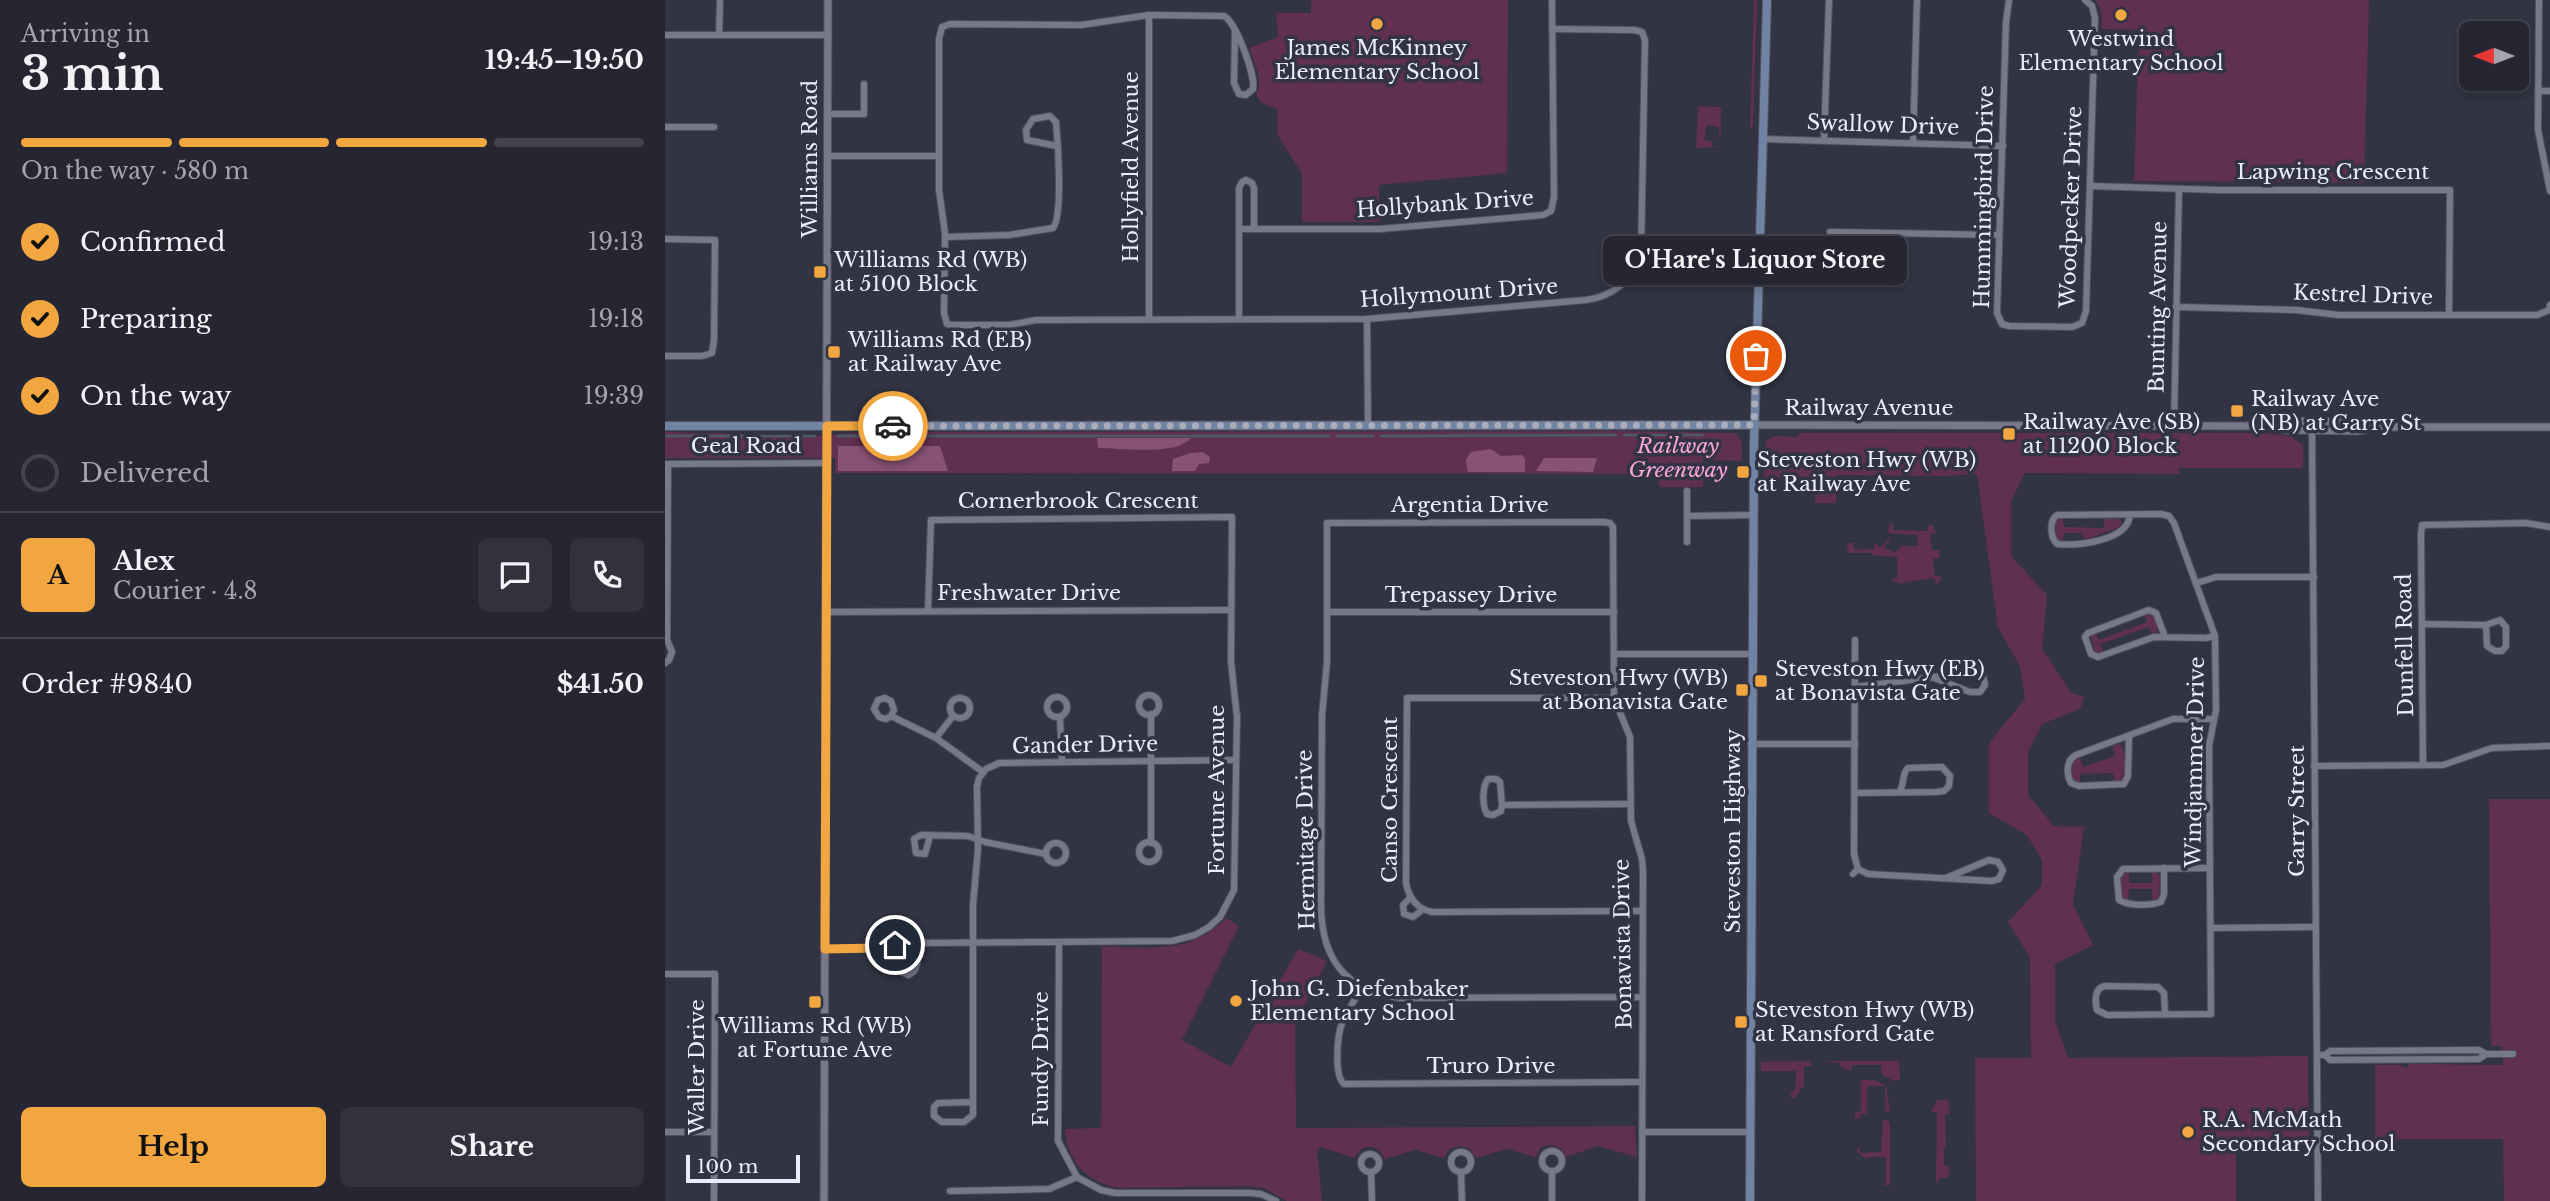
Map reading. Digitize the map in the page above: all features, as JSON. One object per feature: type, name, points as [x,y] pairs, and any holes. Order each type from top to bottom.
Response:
[{"type":"main road","name":"Steveston Highway","points":[[1750,1201],[1754,425],[1767,0]]},
{"type":"main road","name":"Railway Avenue","points":[[665,426],[1754,425]]},
{"type":"street","points":[[719,35],[720,0]]},
{"type":"street","name":"Williams Road","points":[[824,1201],[828,0]]},
{"type":"street","name":"Hollybank Drive","points":[[1239,229],[1380,229],[1548,214],[1553,208],[1554,197],[1552,0]]},
{"type":"street","points":[[1824,140],[1829,0]]},
{"type":"street","points":[[1913,143],[1917,0]]},
{"type":"street","name":"Hummingbird Drive","points":[[2010,0],[2006,22],[1997,313],[2000,321],[2009,326],[2072,327]]},
{"type":"street","name":"Woodpecker Drive","points":[[2072,327],[2080,326],[2086,315],[2095,18],[2092,6],[2085,0]]},
{"type":"street","points":[[2539,0],[2538,140],[2550,191]]},
{"type":"street","points":[[1057,146],[1027,140],[1026,130],[1033,118],[1054,118],[1057,125],[1058,218],[1053,229],[1010,235],[945,237],[938,156],[939,39],[942,27],[950,24],[1081,25],[1149,16],[1224,16],[1230,19],[1235,31],[1255,83],[1252,92],[1246,95],[1237,92],[1234,83],[1235,31]]},
{"type":"street","name":"Hollyfield Avenue","points":[[1149,16],[1149,319]]},
{"type":"street","name":"Hollymount Drive","points":[[945,237],[944,313],[947,324],[953,326],[1009,325],[1036,320],[1367,319],[1594,299],[1611,293],[1632,275],[1639,263],[1642,240],[1646,44],[1643,31],[1552,29]]},
{"type":"street","points":[[665,35],[828,35]]},
{"type":"street","points":[[827,114],[863,114],[863,84]]},
{"type":"street","points":[[2537,91],[2550,91]]},
{"type":"street","points":[[665,127],[714,127]]},
{"type":"street","name":"Swallow Drive","points":[[1763,139],[2003,146]]},
{"type":"street","points":[[828,156],[938,156]]},
{"type":"street","points":[[1239,318],[1239,188],[1241,182],[1246,180],[1252,183],[1254,188],[1254,229]]},
{"type":"street","name":"Lapwing Crescent","points":[[2090,186],[2450,190],[2449,315]]},
{"type":"street","name":"Bunting Avenue","points":[[2174,426],[2179,189]]},
{"type":"street","points":[[1830,232],[1999,235]]},
{"type":"street","points":[[665,239],[715,240],[715,340],[712,353],[702,356],[665,356]]},
{"type":"street","name":"Kestrel Drive","points":[[2176,307],[2296,310],[2339,315],[2537,315],[2549,307]]},
{"type":"street","points":[[1367,319],[1368,426]]},
{"type":"street","name":"Railway Avenue","points":[[2274,426],[2283,421],[2312,421],[2358,422],[2378,427]]},
{"type":"street","name":"Garry Street","points":[[2312,421],[2318,1201]]},
{"type":"street","name":"Railway Avenue","points":[[1754,425],[2274,426],[2284,430],[2358,431],[2378,427],[2550,427]]},
{"type":"street","name":"Geal Road","points":[[666,464],[827,463]]},
{"type":"street","points":[[665,663],[672,652],[666,640],[666,464]]},
{"type":"street","points":[[1687,491],[1687,542]]},
{"type":"street","name":"Windjammer Drive","points":[[2130,515],[2164,514],[2172,519],[2214,636],[2214,719],[2209,740],[2211,1014],[2165,1014]]},
{"type":"street","points":[[1688,516],[1753,515]]},
{"type":"street","points":[[2057,515],[2130,515],[2124,530],[2087,544],[2057,544],[2052,536],[2052,521],[2057,515]]},
{"type":"street","name":"Cornerbrook Crescent","points":[[928,610],[931,520],[1232,517]]},
{"type":"street","name":"Fortune Avenue","points":[[825,949],[876,948],[917,943],[1173,941],[1203,932],[1220,918],[1234,890],[1237,718],[1231,662],[1232,517]]},
{"type":"street","name":"Argentia Drive","points":[[1327,523],[1604,522],[1612,525]]},
{"type":"street","name":"Hermitage Drive","points":[[1327,523],[1327,662],[1321,741],[1321,924],[1328,951],[1342,971],[1361,988]]},
{"type":"street","name":"Dunfell Road","points":[[2423,765],[2422,525],[2526,523],[2550,527]]},
{"type":"street","name":"Bonavista Drive","points":[[1612,525],[1615,533],[1614,698],[1630,737],[1631,821],[1642,859],[1642,1201]]},
{"type":"street","points":[[2197,583],[2216,577],[2314,577]]},
{"type":"street","name":"Freshwater Drive","points":[[826,612],[1231,610]]},
{"type":"street","points":[[2165,637],[2156,613],[2149,610],[2088,633],[2085,637],[2091,653],[2098,657],[2151,638],[2214,636]]},
{"type":"street","name":"Trepassey Drive","points":[[1328,612],[1615,612]]},
{"type":"street","points":[[2422,624],[2486,625],[2495,620],[2505,624],[2506,646],[2502,651],[2487,646],[2486,625]]},
{"type":"street","points":[[1855,640],[1855,871],[1868,874],[1994,881],[2001,877],[2003,870],[1998,862],[1989,860],[1946,878]]},
{"type":"street","points":[[1614,654],[1752,654]]},
{"type":"street","points":[[1855,687],[1932,677],[1976,672],[1983,676],[1985,685],[1980,692],[1972,693],[1932,677]]},
{"type":"street","name":"Canso Crescent","points":[[1614,698],[1408,698],[1405,879],[1411,897],[1422,910],[1442,913],[1642,911]]},
{"type":"street","points":[[1151,715],[1151,842]]},
{"type":"street","points":[[891,716],[936,738],[983,772],[977,787],[973,942],[973,1102],[973,1115],[967,1121],[942,1122],[934,1116],[934,1107],[938,1102],[973,1102]]},
{"type":"street","points":[[936,738],[953,716]]},
{"type":"street","points":[[1060,717],[1062,762]]},
{"type":"street","points":[[2129,736],[2128,776],[2124,784],[2079,786],[2071,783],[2068,764],[2072,757],[2173,719],[2214,719]]},
{"type":"street","points":[[1751,744],[1855,744]]},
{"type":"street","points":[[2314,766],[2453,763],[2492,748],[2550,746]]},
{"type":"street","name":"Gander Drive","points":[[983,772],[999,763],[1236,760]]},
{"type":"street","points":[[1855,793],[1942,792],[1949,786],[1950,776],[1942,767],[1908,768],[1905,770],[1899,792]]},
{"type":"street","points":[[1488,779],[1500,782],[1502,805],[1501,811],[1496,815],[1485,811],[1484,786],[1488,779]]},
{"type":"street","points":[[1502,805],[1630,804]]},
{"type":"street","points":[[930,836],[968,836],[1046,854]]},
{"type":"street","points":[[2164,868],[2164,894],[2161,902],[2125,904],[2119,900],[2116,877],[2120,870],[2164,868],[2210,868]]},
{"type":"street","name":"Canso Crescent","points":[[1411,897],[1403,905],[1404,914],[1413,917],[1422,910]]},
{"type":"street","points":[[2211,928],[2315,927]]},
{"type":"street","name":"Fundy Drive","points":[[1059,942],[1059,1141],[1077,1177]]},
{"type":"street","points":[[895,945],[898,970],[908,975],[917,967],[917,943]]},
{"type":"street","name":"Waller Drive","points":[[665,974],[715,974],[714,1201]]},
{"type":"street","points":[[2105,986],[2158,987],[2164,993],[2165,1014],[2103,1014],[2097,1010],[2096,992],[2105,986]]},
{"type":"street","points":[[1361,988],[1379,995],[1400,998],[1641,997]]},
{"type":"street","name":"Truro Drive","points":[[1361,988],[1340,1029],[1340,1083],[1642,1082]]},
{"type":"street","points":[[2317,1055],[2325,1055],[2330,1051],[2479,1050],[2486,1054],[2514,1055]]},
{"type":"street","points":[[665,1132],[714,1132]]},
{"type":"street","points":[[1642,1132],[1750,1132]]},
{"type":"street","points":[[1552,1171],[1552,1201]]},
{"type":"street","points":[[1371,1172],[1372,1201]]},
{"type":"street","points":[[1461,1172],[1462,1201]]},
{"type":"street","points":[[950,1192],[999,1195],[1049,1189],[1077,1177],[1101,1190],[1115,1193],[1204,1198],[1249,1193],[1276,1201]]},
{"type":"green space","points":[[1311,0],[1508,0],[1507,173],[1379,185],[1379,222],[1302,222],[1302,174],[1277,134],[1278,110],[1260,102],[1256,94],[1259,77],[1249,48],[1278,37],[1276,13],[1311,13]]},
{"type":"green space","points":[[1754,0],[1757,0],[1753,126],[1750,130]]},
{"type":"green space","points":[[2096,0],[2369,0],[2364,183],[2134,181],[2139,30],[2102,29],[2101,11]]},
{"type":"green space","points":[[1698,106],[1721,107],[1721,137],[1714,137],[1719,136],[1719,127],[1707,125],[1704,140],[1712,141],[1712,146],[1720,147],[1696,148]]},
{"type":"green space","name":"Railway Greenway","points":[[665,432],[810,436],[874,432],[1736,433],[1742,442],[1742,461],[1703,460],[1703,487],[1659,487],[1658,474],[835,473],[835,458],[665,458]]},
{"type":"green space","points":[[1799,433],[2266,433],[2290,436],[2303,445],[2303,468],[2179,468],[2179,474],[2025,473],[2011,501],[2011,556],[2047,595],[2042,648],[2071,693],[2084,696],[2080,709],[2042,724],[2028,752],[2028,795],[2054,826],[2084,827],[2073,904],[2093,945],[2055,964],[2055,1020],[2068,1058],[2308,1056],[2309,1142],[2292,1141],[2283,1145],[2278,1142],[2236,1143],[2236,1201],[1976,1201],[1975,1058],[2031,1058],[2030,957],[2008,922],[2042,885],[2042,860],[2027,835],[1989,813],[1989,743],[2025,699],[2020,666],[1998,628],[1977,474],[1837,475],[1836,503],[1815,503],[1814,478],[1764,478],[1766,441],[1774,436],[1798,437]]},
{"type":"green space","points":[[2063,518],[2064,527],[2104,528],[2104,519],[2119,519],[2122,522],[2120,527],[2085,540],[2082,533],[2064,533],[2063,540],[2059,540],[2056,537],[2056,522]]},
{"type":"green space","points":[[1891,523],[1893,530],[1928,531],[1929,524],[1934,526],[1937,533],[1930,534],[1932,550],[1939,550],[1940,558],[1933,559],[1935,576],[1942,577],[1938,584],[1936,585],[1934,578],[1900,583],[1892,581],[1898,577],[1897,557],[1848,553],[1847,543],[1854,543],[1854,550],[1874,549],[1875,543],[1881,547],[1889,539],[1884,547],[1894,553],[1902,546],[1918,546],[1917,535],[1887,533]]},
{"type":"green space","points":[[2150,613],[2156,622],[2157,633],[2152,634],[2149,627],[2100,644],[2103,652],[2095,652],[2091,635],[2096,633],[2099,640],[2147,622],[2145,614]]},
{"type":"green space","points":[[2120,744],[2125,763],[2120,782],[2114,782],[2113,773],[2080,774],[2080,783],[2074,781],[2074,762],[2080,758],[2083,767],[2115,756],[2112,746]]},
{"type":"green space","points":[[2489,799],[2550,799],[2550,1201],[2504,1201],[2503,1139],[2375,1139],[2375,1065],[2503,1065],[2502,1046],[2491,1046]]},
{"type":"green space","points":[[2124,872],[2129,872],[2129,883],[2152,883],[2152,872],[2157,872],[2160,878],[2159,898],[2152,900],[2152,889],[2129,889],[2128,900],[2123,899],[2120,885]]},
{"type":"green space","points":[[1226,918],[1239,926],[1182,1040],[1231,1067],[1298,949],[1327,961],[1295,1024],[1296,1128],[1635,1126],[1637,1157],[1598,1146],[1565,1157],[1561,1148],[1550,1145],[1541,1147],[1535,1157],[1507,1149],[1476,1158],[1470,1149],[1460,1146],[1449,1149],[1444,1158],[1415,1150],[1384,1159],[1378,1150],[1372,1147],[1361,1149],[1354,1158],[1321,1147],[1317,1151],[1322,1201],[1287,1201],[1264,1188],[1247,1186],[1119,1188],[1097,1181],[1075,1161],[1065,1129],[1101,1128],[1102,947],[1153,948],[1184,943],[1213,930]]},
{"type":"green space","points":[[1811,1061],[1811,1066],[1804,1067],[1804,1087],[1800,1088],[1793,1099],[1791,1092],[1795,1091],[1796,1071],[1761,1071],[1761,1062]]},
{"type":"green space","points":[[1822,1061],[1899,1061],[1900,1080],[1894,1081],[1882,1075],[1881,1065],[1852,1065],[1851,1071],[1841,1067],[1840,1063]]},
{"type":"green space","points":[[1861,1080],[1874,1080],[1886,1086],[1890,1111],[1881,1112],[1885,1111],[1885,1086],[1867,1086],[1867,1113],[1855,1119],[1855,1113],[1861,1111]]},
{"type":"green space","points":[[1937,1100],[1948,1100],[1950,1114],[1945,1115],[1944,1166],[1950,1166],[1948,1178],[1940,1178],[1936,1184],[1937,1112],[1931,1112]]},
{"type":"green space","points":[[1883,1119],[1890,1122],[1890,1185],[1883,1185],[1886,1183],[1886,1157],[1866,1159],[1857,1152],[1859,1147],[1863,1147],[1860,1148],[1860,1153],[1881,1152]]},
{"type":"shaded area","points":[[1097,438],[1191,438],[1174,447],[1148,450],[1098,448]]},
{"type":"shaded area","points":[[838,446],[940,446],[948,471],[838,471]]},
{"type":"shaded area","points":[[1491,449],[1501,456],[1522,455],[1525,459],[1525,472],[1468,472],[1466,460],[1471,452]]},
{"type":"shaded area","points":[[1203,452],[1210,457],[1209,463],[1199,464],[1195,471],[1172,471],[1173,459]]},
{"type":"shaded area","points":[[1544,458],[1597,458],[1593,472],[1536,471]]},
{"type":"waterway","points":[[1381,436],[1616,435]]},
{"type":"waterway","points":[[1624,435],[1703,435]]},
{"type":"waterway","points":[[665,436],[815,436]]},
{"type":"waterway","points":[[838,436],[1329,436]]},
{"type":"waterway","points":[[1337,436],[1373,436]]},
{"type":"way so far","points":[[893,426],[1754,425],[1756,356]]},
{"type":"place","name":"Westwind Elementary School","points":[[2121,15]]},
{"type":"place","name":"James McKinney Elementary School","points":[[1377,24]]},
{"type":"place","name":"Williams Rd (WB) at 5100 Block","points":[[820,272]]},
{"type":"place","name":"Williams Rd (EB) at Railway Ave","points":[[834,352]]},
{"type":"place","name":"O'Hare's Liquor Store","points":[[1756,356]]},
{"type":"place","name":"Railway Ave (NB) at Garry St","points":[[2237,411]]},
{"type":"place","name":"Railway Ave (SB) at 11200 Block","points":[[2009,434]]},
{"type":"place","name":"Steveston Hwy (WB) at Railway Ave","points":[[1743,472]]},
{"type":"place","name":"Steveston Hwy (EB) at Bonavista Gate","points":[[1761,681]]},
{"type":"place","name":"Steveston Hwy (WB) at Bonavista Gate","points":[[1742,690]]},
{"type":"place","name":"John G. Diefenbaker Elementary School","points":[[1236,1001]]},
{"type":"place","name":"Williams Rd (WB) at Fortune Ave","points":[[815,1002]]},
{"type":"place","name":"Steveston Hwy (WB) at Ransford Gate","points":[[1741,1022]]},
{"type":"place","name":"R.A. McMath Secondary School","points":[[2188,1132]]},
{"type":"route","points":[[893,426],[827,426],[825,949],[895,945]]}]
